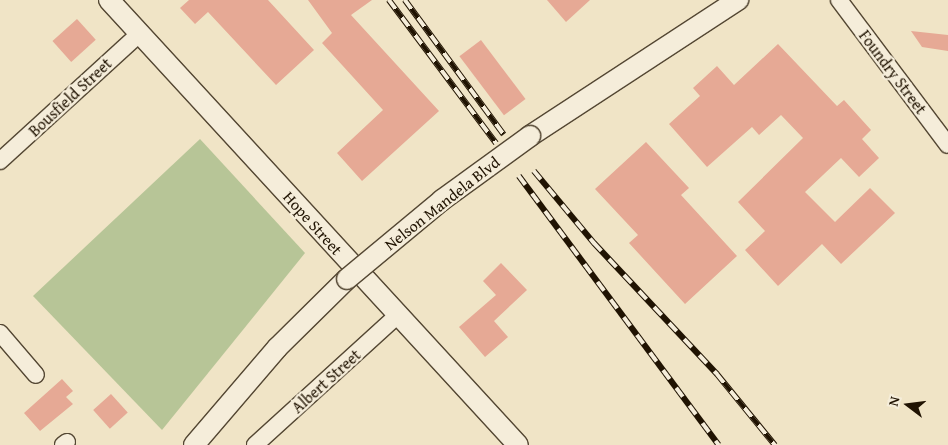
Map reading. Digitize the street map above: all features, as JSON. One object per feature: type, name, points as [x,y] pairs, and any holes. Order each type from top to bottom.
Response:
[{"type":"street","name":"Hope Street","points":[[109,0],[397,316],[518,445]]},
{"type":"street","name":"Foundry Street","points":[[839,0],[948,145]]},
{"type":"street","name":"Nelson Mandela Blvd","points":[[194,445],[277,348],[347,279],[442,200],[729,5]]},
{"type":"street","name":"Bousfield Street","points":[[0,161],[140,33]]},
{"type":"street","name":"Albert Street","points":[[256,445],[397,316]]},
{"type":"street","points":[[0,333],[36,375]]},
{"type":"green space","points":[[200,139],[305,253],[162,430],[33,296]]},
{"type":"building","points":[[189,0],[268,0],[314,50],[276,85],[208,12],[195,24],[180,8]]},
{"type":"building","points":[[308,0],[372,0],[351,15],[439,111],[362,181],[337,153],[383,110],[322,43],[332,33]]},
{"type":"building","points":[[547,0],[590,0],[566,22]]},
{"type":"building","points":[[77,19],[96,40],[71,62],[52,41]]},
{"type":"building","points":[[911,31],[948,35],[948,51],[922,47]]},
{"type":"building","points":[[481,40],[526,99],[504,115],[459,56]]},
{"type":"building","points":[[778,44],[837,106],[844,100],[871,130],[862,139],[879,158],[859,177],[841,158],[805,192],[835,222],[870,188],[895,213],[841,264],[822,244],[778,286],[745,250],[765,231],[738,202],[803,138],[781,115],[759,135],[752,127],[707,167],[669,124],[700,96],[693,88],[717,66],[734,85]]},
{"type":"building","points":[[646,142],[689,188],[681,195],[737,256],[685,304],[629,243],[638,235],[595,189]]},
{"type":"building","points":[[501,263],[527,290],[494,321],[508,337],[485,357],[459,327],[496,295],[483,281]]},
{"type":"building","points":[[62,379],[73,391],[66,397],[73,404],[40,431],[24,413]]},
{"type":"building","points":[[111,394],[128,413],[110,429],[93,410]]},
{"type":"railway","points":[[389,0],[496,143]]},
{"type":"railway","points":[[405,0],[504,135]]},
{"type":"railway","points":[[534,171],[594,243],[717,374],[775,445]]},
{"type":"railway","points":[[519,176],[719,445]]}]
